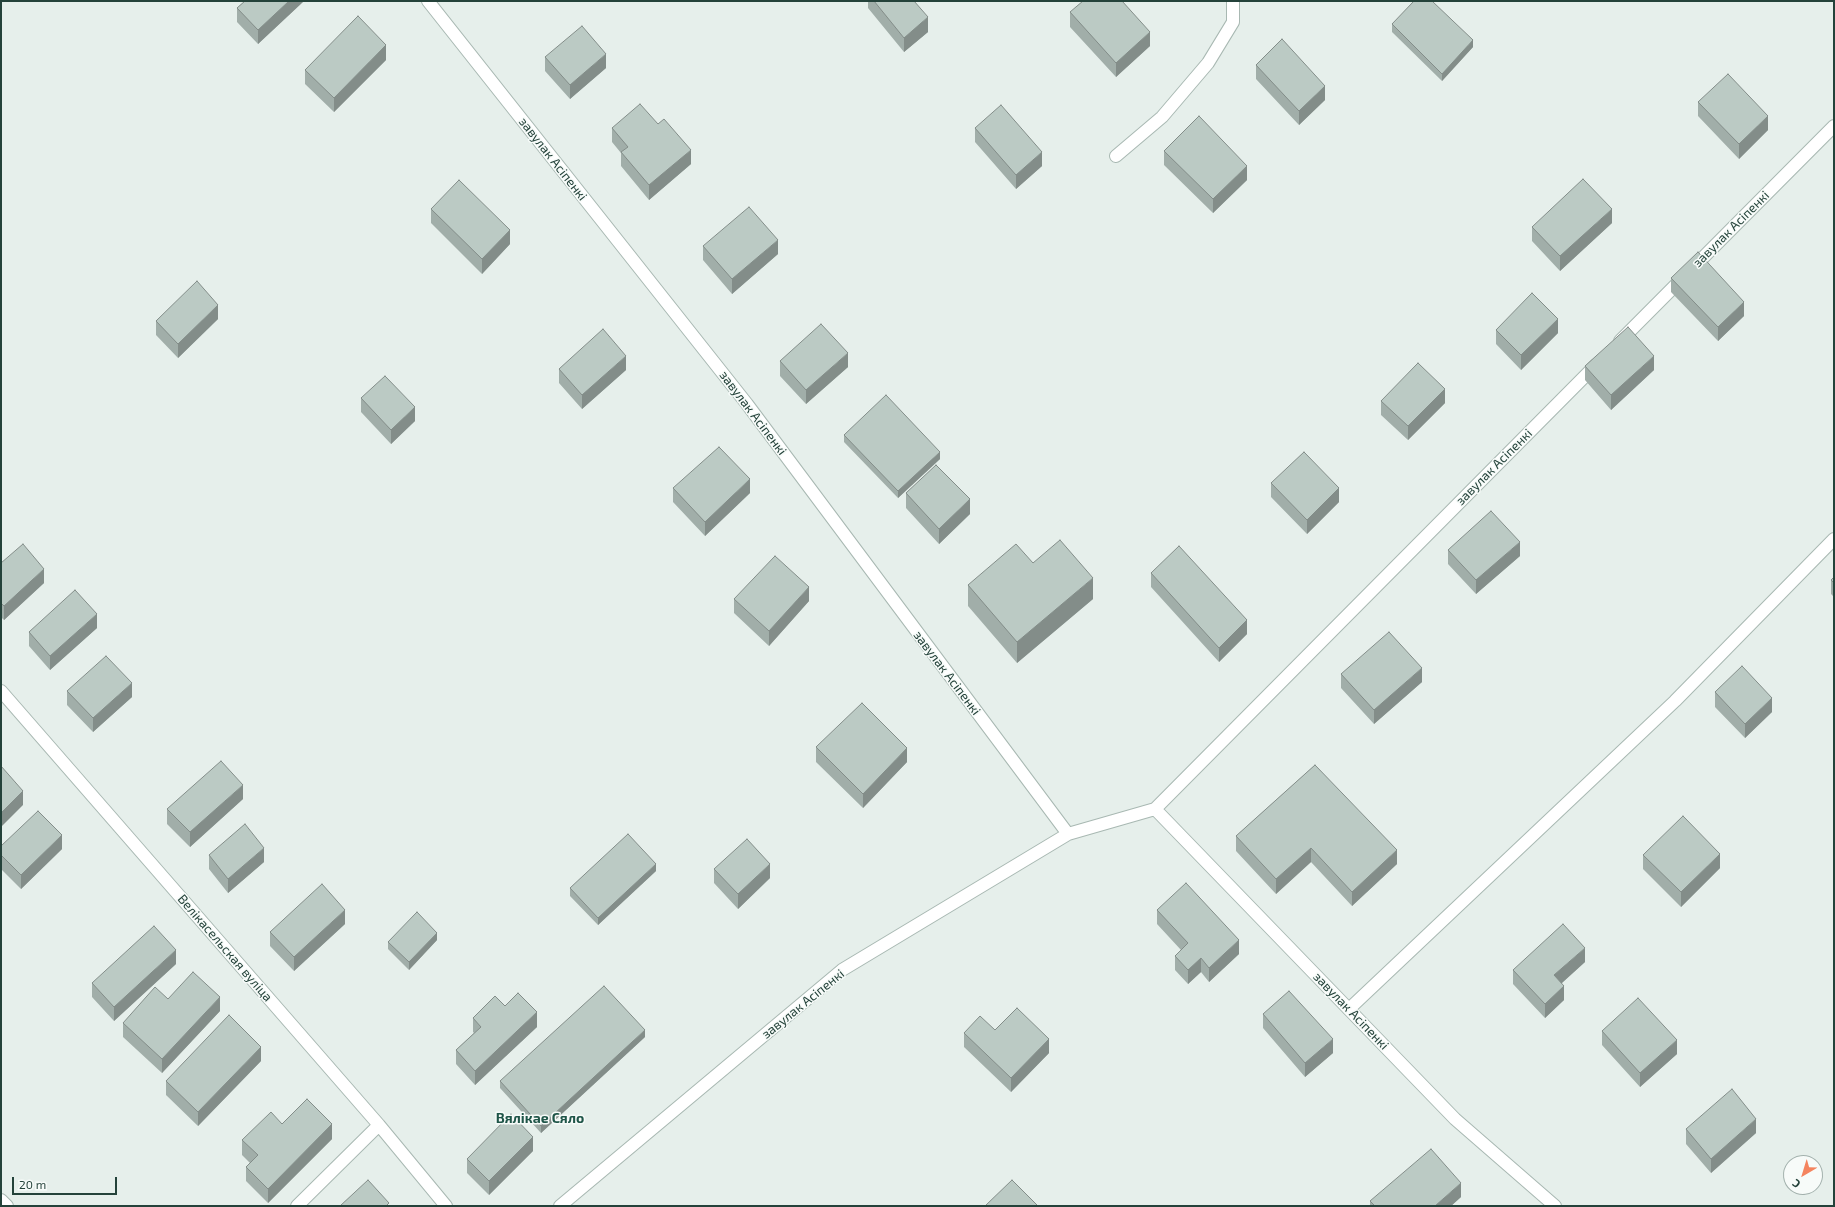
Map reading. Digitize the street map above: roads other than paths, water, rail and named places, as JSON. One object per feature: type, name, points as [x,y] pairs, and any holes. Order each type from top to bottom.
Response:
[{"type":"street","name":"завулак Асіпенкі","points":[[428,1],[747,404],[1068,834]]},
{"type":"street","points":[[1116,156],[1162,117],[1208,63],[1233,22],[1233,1]]},
{"type":"street","name":"завулак Асіпенкі","points":[[560,1206],[842,970],[1068,834],[1155,809],[1834,126]]},
{"type":"street","points":[[1349,1009],[1675,701],[1834,539]]},
{"type":"street","name":"Велікасельская вуліца","points":[[1,691],[379,1125],[446,1206]]},
{"type":"street","name":"завулак Асіпенкі","points":[[1155,809],[1455,1119],[1555,1206]]},
{"type":"street","points":[[297,1206],[379,1125]]},
{"type":"street","points":[[1,1200],[7,1206]]},
{"type":"district","name":"Вялікае Сяло","points":[[540,1118]]}]
